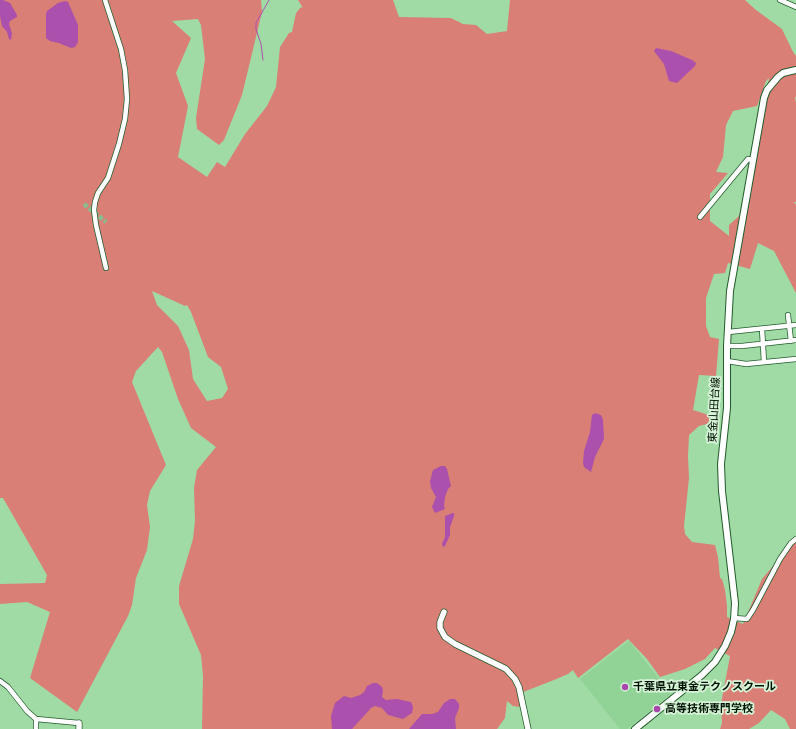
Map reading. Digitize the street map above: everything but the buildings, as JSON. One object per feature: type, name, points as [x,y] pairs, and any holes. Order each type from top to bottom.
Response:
[{"type":"main road","name":"東金山田台線","points":[[635,729],[686,688],[715,662],[731,632],[734,618],[733,586],[721,471],[727,408],[727,346],[730,291],[764,98],[767,90],[778,77],[783,73],[796,70]]},
{"type":"street","points":[[105,0],[121,49],[125,70],[127,99],[125,119],[119,144],[108,178],[98,193],[95,206],[96,225],[106,268]]},
{"type":"street","points":[[780,0],[796,7]]},
{"type":"street","points":[[700,217],[748,159],[753,160]]},
{"type":"street","points":[[727,346],[794,341],[789,325],[788,315]]},
{"type":"street","points":[[728,332],[796,324]]},
{"type":"street","points":[[762,329],[764,362]]},
{"type":"street","points":[[727,361],[746,364],[796,359]]},
{"type":"street","points":[[734,618],[747,619],[780,559],[791,543],[796,539]]},
{"type":"street","points":[[444,612],[440,622],[440,628],[445,637],[455,644],[506,669],[515,679],[519,688],[528,729]]},
{"type":"street","points":[[0,681],[8,687],[26,711],[36,719],[79,726]]},
{"type":"street","points":[[36,719],[36,729]]},
{"type":"shaded area","points":[[0,0],[261,0],[262,12],[242,95],[224,140],[219,145],[197,129],[196,118],[205,59],[201,25],[198,19],[172,21],[191,38],[176,73],[188,106],[178,157],[207,177],[217,162],[225,167],[245,134],[267,106],[276,87],[280,47],[289,33],[292,32],[296,13],[301,7],[303,8],[298,0],[393,0],[399,17],[451,18],[463,24],[476,25],[487,34],[507,31],[510,0],[745,0],[782,29],[796,56],[796,202],[794,202],[796,205],[796,293],[774,251],[758,243],[750,269],[728,263],[725,273],[714,274],[706,298],[706,326],[710,337],[719,339],[716,376],[699,375],[693,410],[712,416],[707,424],[699,426],[689,435],[689,478],[684,526],[685,534],[692,542],[715,545],[720,578],[722,579],[725,590],[727,617],[743,624],[762,579],[796,539],[796,729],[790,729],[785,719],[771,710],[759,723],[749,729],[720,729],[722,723],[721,704],[730,656],[715,648],[705,659],[685,669],[660,677],[647,659],[628,639],[578,678],[573,670],[568,674],[518,694],[520,707],[513,706],[507,701],[505,718],[497,729],[202,729],[203,676],[201,655],[179,604],[179,586],[193,539],[195,521],[194,488],[197,470],[216,447],[191,428],[178,399],[162,352],[158,347],[136,371],[132,382],[166,465],[150,491],[147,505],[150,527],[147,550],[136,578],[132,605],[128,616],[77,712],[30,678],[50,612],[27,602],[0,604],[0,584],[45,583],[47,575],[3,498],[0,498]],"holes":[[[769,78],[753,165],[739,216],[729,225],[729,236],[710,221],[710,194],[728,173],[716,172],[723,157],[726,125],[733,111],[757,106],[766,81]],[[152,291],[185,306],[187,305],[208,357],[221,367],[228,389],[222,398],[207,401],[193,379],[189,350],[178,326],[157,305]]]},
{"type":"shaded area","points":[[0,0],[10,3],[17,15],[17,17],[10,21],[9,24],[12,33],[11,40],[2,26],[0,16]]},
{"type":"shaded area","points":[[65,1],[68,2],[78,25],[78,42],[75,47],[71,48],[50,41],[46,38],[47,11],[58,3]]},
{"type":"shaded area","points":[[656,48],[671,51],[692,60],[696,63],[695,66],[677,83],[669,81],[664,64],[654,51]]},
{"type":"shaded area","points":[[595,413],[601,415],[603,420],[604,439],[595,457],[591,472],[584,467],[583,463],[584,451],[590,432],[592,415]]},
{"type":"shaded area","points":[[441,466],[445,466],[447,469],[451,486],[445,497],[445,509],[435,513],[432,507],[436,497],[431,488],[430,481],[433,470]]},
{"type":"shaded area","points":[[453,513],[454,516],[450,527],[450,535],[445,546],[443,547],[442,544],[445,537],[445,516]]},
{"type":"shaded area","name":"千葉県立東金テクノスクール","points":[[629,641],[671,694],[627,729],[620,729],[580,679]]},
{"type":"shaded area","points":[[377,683],[382,687],[382,697],[386,700],[397,699],[411,702],[413,707],[412,713],[403,719],[388,715],[382,708],[375,706],[371,708],[352,729],[332,729],[331,716],[335,703],[344,696],[351,698],[360,695],[364,692],[367,686]]},
{"type":"shaded area","points":[[450,699],[455,699],[459,704],[455,718],[456,729],[409,729],[422,714],[432,714],[438,712],[444,703]]},
{"type":"waterway","points":[[263,60],[256,23],[269,0]]},
{"type":"tunnel","points":[[84,204],[106,222]]},
{"type":"place","name":"千葉県立東金テクノスクール","points":[[625,687]]},
{"type":"place","name":"高等技術専門学校","points":[[657,709]]}]
